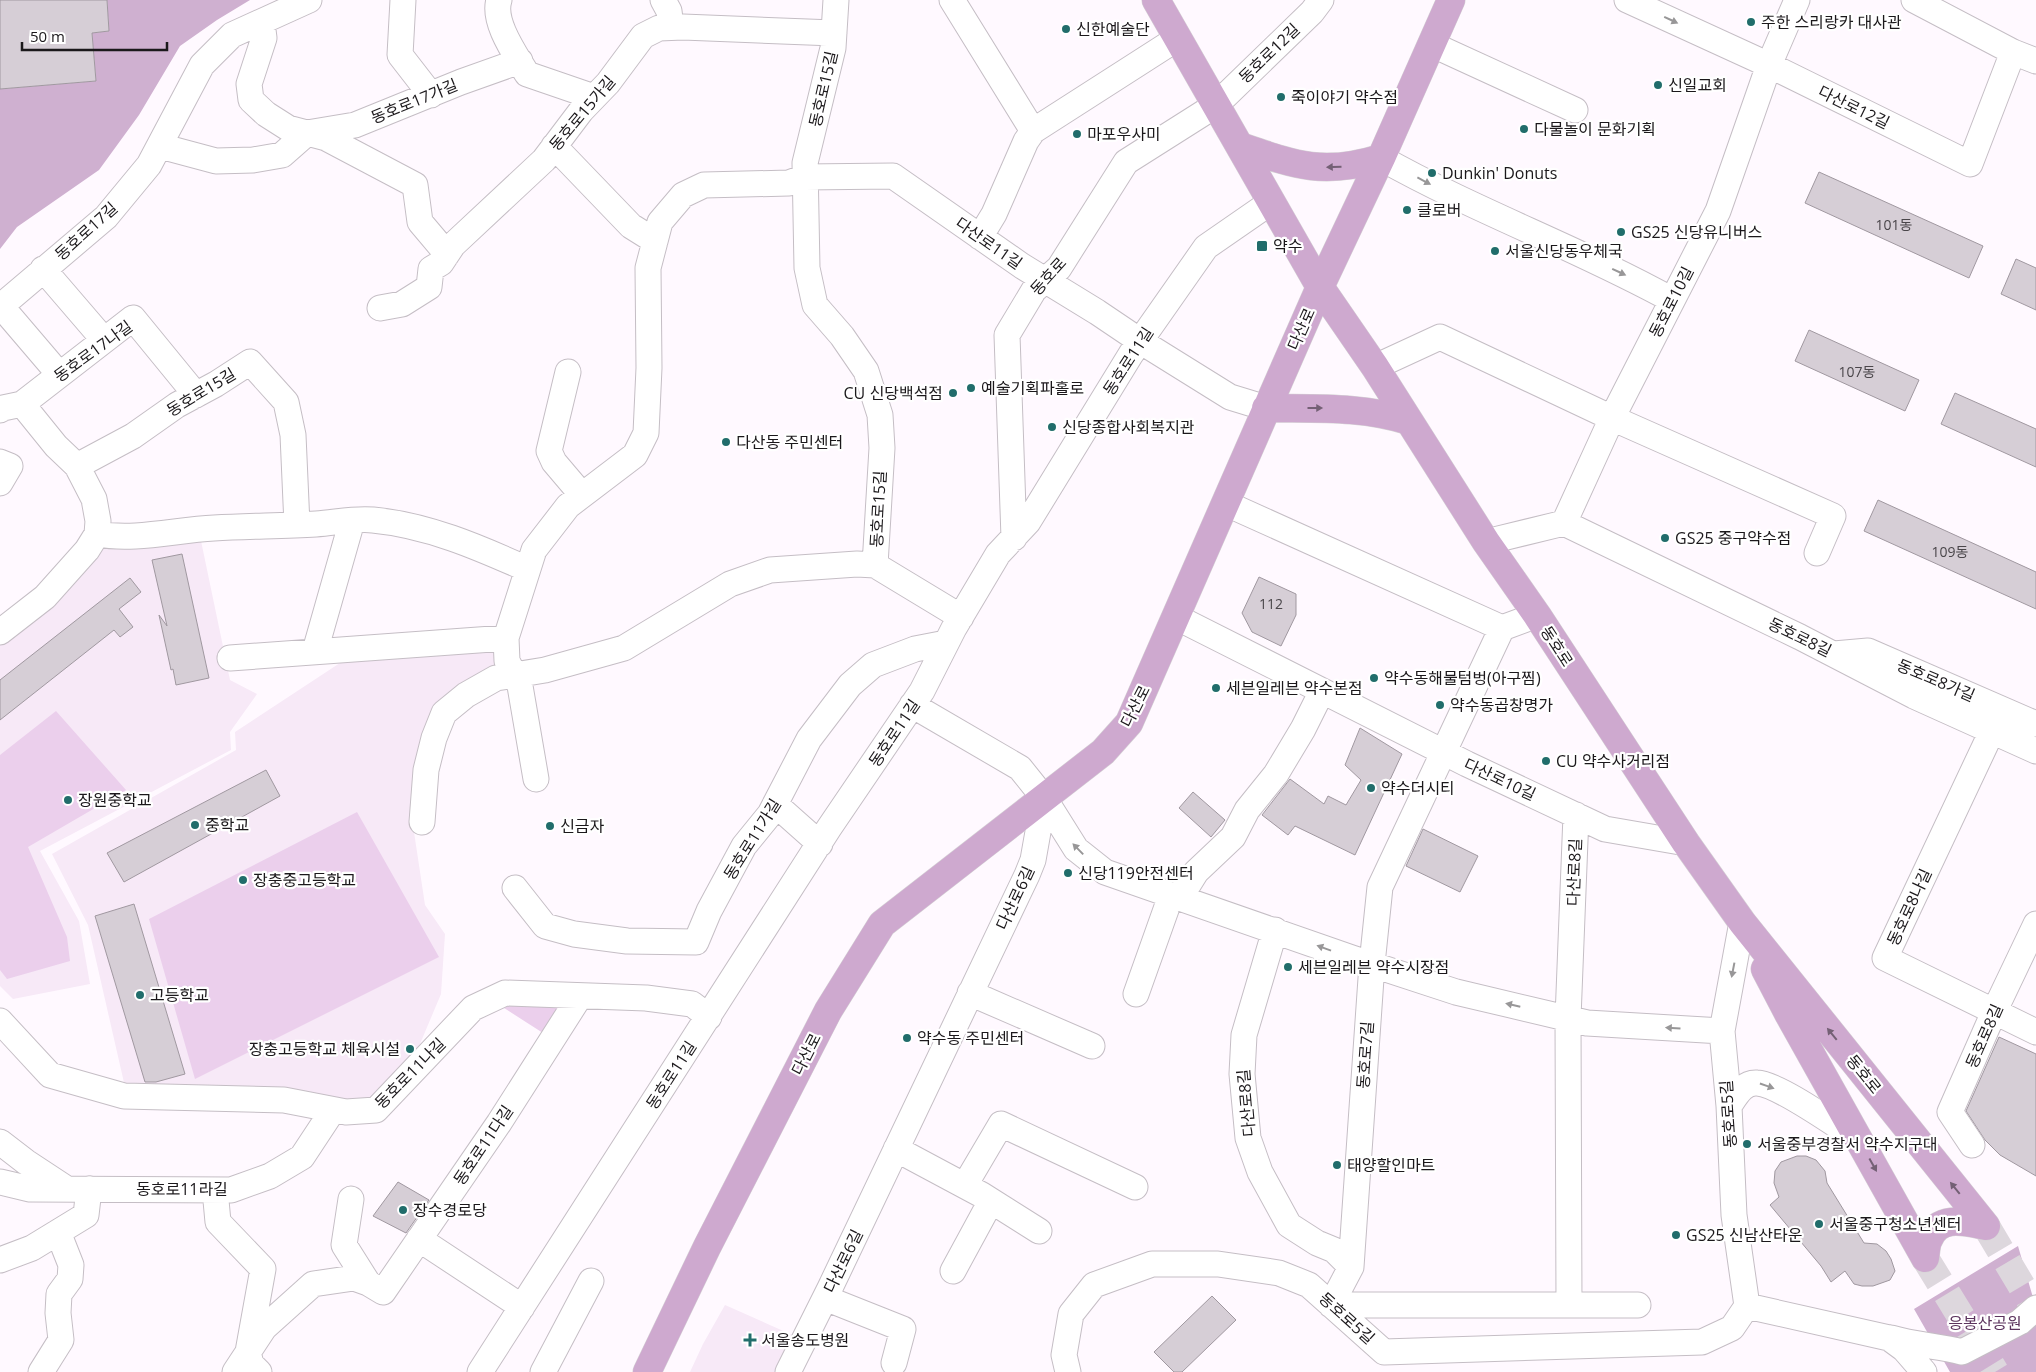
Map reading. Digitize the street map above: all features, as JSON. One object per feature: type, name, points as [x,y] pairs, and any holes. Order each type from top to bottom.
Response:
[{"type":"main road","name":"동호로","points":[[1156,0],[1320,287],[1375,367],[1486,542],[1537,616],[1686,843],[1742,922],[1986,1226],[1956,1221],[1945,1222],[1929,1238],[1925,1258],[1789,1015],[1742,922]]},
{"type":"main road","name":"다산로","points":[[647,1372],[707,1247],[828,1011],[882,924],[1103,752],[1129,723],[1227,504],[1266,408],[1451,0]]},
{"type":"main road","points":[[1240,146],[1283,161],[1318,167],[1350,167],[1381,158]]},
{"type":"main road","points":[[1266,408],[1348,409],[1394,416],[1409,421]]},
{"type":"street","name":"동호로17길","points":[[59,374],[1,306],[106,217],[149,165],[202,65],[232,35],[309,0]]},
{"type":"street","points":[[402,0],[400,55],[431,95]]},
{"type":"street","points":[[499,0],[496,9],[499,23],[527,74],[594,97]]},
{"type":"street","points":[[663,0],[669,11],[672,27]]},
{"type":"street","name":"동호로15길","points":[[422,822],[426,770],[434,738],[444,713],[466,695],[488,682],[496,678],[546,670],[624,648],[730,584],[770,570],[857,564],[875,565],[882,448],[880,414],[866,371],[842,336],[815,305],[806,268],[805,163],[833,48],[836,0]]},
{"type":"street","points":[[952,0],[1033,132]]},
{"type":"street","name":"동호로12길","points":[[1216,105],[1322,0]]},
{"type":"street","name":"다산로12길","points":[[1627,0],[1769,65],[1970,164],[2013,52]]},
{"type":"street","name":"동호로10길","points":[[1564,523],[1612,418],[1718,211],[1769,65],[1797,0]]},
{"type":"street","points":[[1914,0],[2013,52],[2036,61]]},
{"type":"street","points":[[262,22],[264,38],[249,84],[251,100],[266,114],[288,128],[326,138],[415,185],[420,222],[447,254]]},
{"type":"street","name":"동호로15가길","points":[[380,308],[402,304],[429,287],[431,269],[440,263],[453,245],[544,160],[644,36],[659,28],[672,27],[834,33]]},
{"type":"street","points":[[980,237],[994,214],[1026,141],[1033,132],[1178,38]]},
{"type":"street","points":[[1431,44],[1575,110]]},
{"type":"street","name":"동호로17가길","points":[[307,133],[355,125],[520,61]]},
{"type":"street","name":"동호로","points":[[1014,538],[1007,335],[1034,290],[1059,268],[1126,162],[1216,105]]},
{"type":"street","points":[[160,146],[216,161],[253,160],[282,155],[307,133]]},
{"type":"street","points":[[554,146],[631,226],[655,241]]},
{"type":"street","points":[[1381,158],[1425,182],[1634,279],[1672,300]]},
{"type":"street","name":"다산로11길","points":[[805,177],[893,176],[1044,280],[1230,397],[1266,408]]},
{"type":"street","points":[[536,779],[520,686],[507,661],[506,638],[534,550],[568,506],[635,455],[646,433],[649,368],[648,268],[660,222],[683,195],[704,185],[789,182],[805,177]]},
{"type":"street","name":"동호로11길","points":[[480,1372],[820,844],[922,691],[946,643],[998,554],[1028,522],[1140,341],[1206,247],[1271,202]]},
{"type":"street","points":[[43,269],[104,340]]},
{"type":"street","name":"동호로17나길","points":[[97,534],[98,522],[94,500],[77,466],[11,407],[59,374],[133,318],[196,395]]},
{"type":"street","points":[[1375,367],[1440,337],[1612,418],[1833,516],[1817,553]]},
{"type":"street","name":"동호로15길","points":[[77,466],[133,436],[177,405],[250,362],[286,402],[293,435],[297,525]]},
{"type":"street","points":[[568,372],[548,451],[554,462],[582,495]]},
{"type":"street","points":[[0,462],[10,466],[0,483]]},
{"type":"street","points":[[1227,504],[1502,628],[1537,616]]},
{"type":"street","points":[[0,632],[45,597],[87,550],[97,534],[110,537],[211,528],[370,520],[410,525],[457,540],[528,569]]},
{"type":"street","points":[[315,651],[352,521]]},
{"type":"street","points":[[1486,542],[1564,523]]},
{"type":"street","name":"동호로8길","points":[[1564,523],[1834,654],[1914,696],[2036,751]]},
{"type":"street","points":[[875,565],[961,617]]},
{"type":"street","name":"다산로10길","points":[[1176,617],[1443,752],[1605,829],[1686,843]]},
{"type":"street","name":"동호로7길","points":[[1331,1305],[1351,1267],[1372,964],[1380,887],[1502,628]]},
{"type":"street","points":[[230,658],[506,638]]},
{"type":"street","name":"동호로11가길","points":[[515,888],[545,926],[574,934],[627,940],[696,942],[708,911],[744,846],[770,814],[809,739],[850,685],[873,665],[915,649],[946,643]]},
{"type":"street","name":"동호로8가길","points":[[1834,654],[1868,651],[2036,724]]},
{"type":"street","points":[[1136,994],[1168,904],[1186,888],[1196,872],[1233,837],[1247,810],[1276,774],[1303,729],[1322,691]]},
{"type":"street","points":[[912,705],[1020,768],[1044,798],[1076,849],[1105,872],[1456,992],[1587,1023],[1722,1031]]},
{"type":"street","name":"동호로8나길","points":[[1992,731],[1885,958],[2036,1032]]},
{"type":"street","name":"다산로6길","points":[[788,1372],[1033,860],[1044,798]]},
{"type":"street","points":[[775,804],[820,844]]},
{"type":"street","name":"다산로8길","points":[[1569,1305],[1568,1018],[1576,815]]},
{"type":"street","name":"동호로5길","points":[[1068,1372],[1064,1355],[1071,1314],[1094,1285],[1152,1264],[1218,1264],[1279,1273],[1310,1285],[1384,1352],[1702,1342],[1732,1328],[1747,1306],[1734,1216],[1729,1106],[1722,1031],[1742,922]]},
{"type":"street","name":"동호로8길","points":[[1972,1145],[1950,1112],[1994,1012],[2036,924]]},
{"type":"street","name":"다산로8길","points":[[1276,930],[1244,1035],[1242,1074],[1248,1138],[1260,1172],[1289,1226],[1317,1243],[1334,1250],[1351,1267]]},
{"type":"street","name":"동호로11나길","points":[[0,1021],[50,1075],[124,1096],[284,1100],[346,1112],[376,1110],[473,1008],[505,993],[646,998],[692,1004],[709,1017]]},
{"type":"street","points":[[970,993],[1092,1046]]},
{"type":"street","name":"동호로11다길","points":[[375,1288],[419,1239],[499,1123],[580,996]]},
{"type":"street","points":[[1729,1106],[1741,1088],[1756,1083],[1773,1088],[1802,1104],[1859,1140]]},
{"type":"street","name":"동호로11라길","points":[[0,1182],[30,1189],[231,1190],[270,1176],[302,1157],[333,1110]]},
{"type":"street","points":[[965,1185],[1000,1124],[1135,1187]]},
{"type":"street","points":[[0,1142],[44,1174],[78,1189],[86,1215],[32,1248],[0,1260]]},
{"type":"street","points":[[896,1149],[965,1185],[1039,1231]]},
{"type":"street","points":[[0,1166],[25,1174],[44,1174]]},
{"type":"street","points":[[215,1190],[218,1222],[263,1269],[247,1365]]},
{"type":"street","points":[[351,1199],[344,1245],[375,1288]]},
{"type":"street","points":[[953,1271],[992,1201]]},
{"type":"street","points":[[41,1372],[61,1340],[58,1313],[59,1294],[70,1279],[71,1265],[58,1232]]},
{"type":"street","points":[[419,1239],[522,1307]]},
{"type":"street","points":[[247,1365],[264,1328],[313,1284],[354,1278],[375,1288]]},
{"type":"street","points":[[543,1372],[591,1281]]},
{"type":"street","points":[[825,1298],[903,1329],[894,1364]]},
{"type":"street","points":[[1331,1305],[1638,1305]]},
{"type":"street","points":[[1747,1306],[1905,1342],[1937,1346],[1962,1352],[2020,1322],[2036,1308]]},
{"type":"street","points":[[1889,1338],[1904,1349],[1924,1372]]},
{"type":"shaded area","name":"장원중학교","points":[[200,536],[230,680],[257,694],[230,732],[231,750],[40,851],[79,921],[90,984],[13,999],[0,986],[0,640],[101,546]]},
{"type":"shaded area","name":"장충중고등학교","points":[[497,644],[501,667],[415,766],[414,832],[425,905],[445,934],[441,994],[417,1051],[376,1098],[341,1100],[286,1087],[125,1087],[88,925],[52,854],[236,750],[235,732],[346,659]]},
{"type":"shaded area","points":[[56,711],[126,790],[28,847],[67,937],[70,961],[7,979],[0,970],[0,755]]},
{"type":"shaded area","points":[[357,812],[439,957],[195,1079],[149,919]]},
{"type":"shaded area","points":[[513,1003],[560,1008],[543,1033],[504,1008]]},
{"type":"shaded area","name":"서울송도병원","points":[[725,1305],[797,1337],[785,1372],[690,1372]]},
{"type":"green space","points":[[107,0],[250,0],[180,46],[139,115],[99,170],[17,227],[0,249],[0,89],[96,81],[92,33],[109,31]]},
{"type":"green space","name":"응봉산공원","points":[[2018,1246],[2036,1308],[2036,1372],[1950,1372],[1914,1309]]},
{"type":"building","points":[[0,0],[107,0],[109,31],[92,33],[96,81],[0,89]]},
{"type":"building","points":[[1819,172],[1983,246],[1969,278],[1805,203]]},
{"type":"building","points":[[2016,259],[2036,268],[2036,310],[2001,294]]},
{"type":"building","points":[[1809,330],[1919,380],[1905,411],[1795,361]]},
{"type":"building","points":[[1955,393],[2036,429],[2036,467],[1941,424]]},
{"type":"building","points":[[1878,500],[2036,572],[2036,609],[1864,531]]},
{"type":"building","points":[[182,554],[209,678],[176,685],[159,615],[167,626],[152,560]]},
{"type":"building","points":[[1259,577],[1296,594],[1296,615],[1281,646],[1252,632],[1242,613]]},
{"type":"building","points":[[130,578],[141,592],[119,609],[133,627],[120,637],[114,630],[0,720],[0,680]]},
{"type":"building","name":"약수더시티","points":[[1360,728],[1402,754],[1355,855],[1295,826],[1288,835],[1262,815],[1290,779],[1324,804],[1328,796],[1346,805],[1361,780],[1345,765]]},
{"type":"building","name":"중학교","points":[[266,770],[280,796],[124,882],[107,853]]},
{"type":"building","points":[[1193,792],[1225,820],[1211,837],[1179,808]]},
{"type":"building","points":[[1423,829],[1478,856],[1460,892],[1406,866]]},
{"type":"building","name":"고등학교","points":[[134,904],[185,1074],[156,1082],[145,1082],[95,916]]},
{"type":"building","points":[[1999,1037],[2036,1054],[2036,1176],[2000,1155],[1985,1140],[1966,1111]]},
{"type":"building","name":"서울중구청소년센터","points":[[1797,1156],[1806,1156],[1816,1160],[1825,1171],[1827,1183],[1864,1243],[1877,1244],[1886,1251],[1895,1271],[1890,1280],[1873,1286],[1862,1286],[1854,1284],[1845,1271],[1831,1282],[1821,1266],[1770,1205],[1779,1197],[1774,1183],[1775,1171],[1781,1162]]},
{"type":"building","name":"장수경로당","points":[[398,1182],[429,1200],[406,1233],[373,1216]]},
{"type":"building","points":[[1212,1296],[1236,1320],[1182,1372],[1174,1372],[1154,1352]]},
{"type":"tunnel","points":[[1986,1226],[2036,1310]]},
{"type":"tunnel","points":[[1925,1258],[1995,1372]]},
{"type":"place","name":"주한 스리랑카 대사관","points":[[1751,22]]},
{"type":"place","name":"신한예술단","points":[[1066,29]]},
{"type":"place","name":"신일교회","points":[[1658,85]]},
{"type":"place","name":"죽이야기 약수점","points":[[1281,97]]},
{"type":"place","name":"다물놀이 문화기획","points":[[1524,129]]},
{"type":"place","name":"마포우사미","points":[[1077,134]]},
{"type":"place","name":"Dunkin' Donuts","points":[[1432,173]]},
{"type":"place","name":"클로버","points":[[1407,210]]},
{"type":"place","name":"GS25 신당유니버스","points":[[1621,232]]},
{"type":"place","name":"약수","points":[[1262,246]]},
{"type":"place","name":"서울신당동우체국","points":[[1495,251]]},
{"type":"place","name":"예술기획파홀로","points":[[971,388]]},
{"type":"place","name":"CU 신당백석점","points":[[953,393]]},
{"type":"place","name":"신당종합사회복지관","points":[[1052,427]]},
{"type":"place","name":"다산동 주민센터","points":[[726,442]]},
{"type":"place","name":"GS25 중구약수점","points":[[1665,538]]},
{"type":"place","name":"약수동해물텀벙(아구찜)","points":[[1374,678]]},
{"type":"place","name":"세븐일레븐 약수본점","points":[[1216,688]]},
{"type":"place","name":"약수동곱창명가","points":[[1440,705]]},
{"type":"place","name":"CU 약수사거리점","points":[[1546,761]]},
{"type":"place","name":"약수더시티","points":[[1371,788]]},
{"type":"place","name":"장원중학교","points":[[68,800]]},
{"type":"place","name":"중학교","points":[[195,825]]},
{"type":"place","name":"신금자","points":[[550,826]]},
{"type":"place","name":"신당119안전센터","points":[[1068,873]]},
{"type":"place","name":"장충중고등학교","points":[[243,880]]},
{"type":"place","name":"세븐일레븐 약수시장점","points":[[1288,967]]},
{"type":"place","name":"고등학교","points":[[140,995]]},
{"type":"place","name":"약수동 주민센터","points":[[907,1038]]},
{"type":"place","name":"장충고등학교 체육시설","points":[[410,1049]]},
{"type":"place","name":"서울중부경찰서 약수지구대","points":[[1747,1144]]},
{"type":"place","name":"태양할인마트","points":[[1337,1165]]},
{"type":"place","name":"장수경로당","points":[[403,1210]]},
{"type":"place","name":"서울중구청소년센터","points":[[1819,1224]]},
{"type":"place","name":"GS25 신남산타운","points":[[1676,1235]]},
{"type":"place","name":"서울송도병원","points":[[750,1340]]}]
